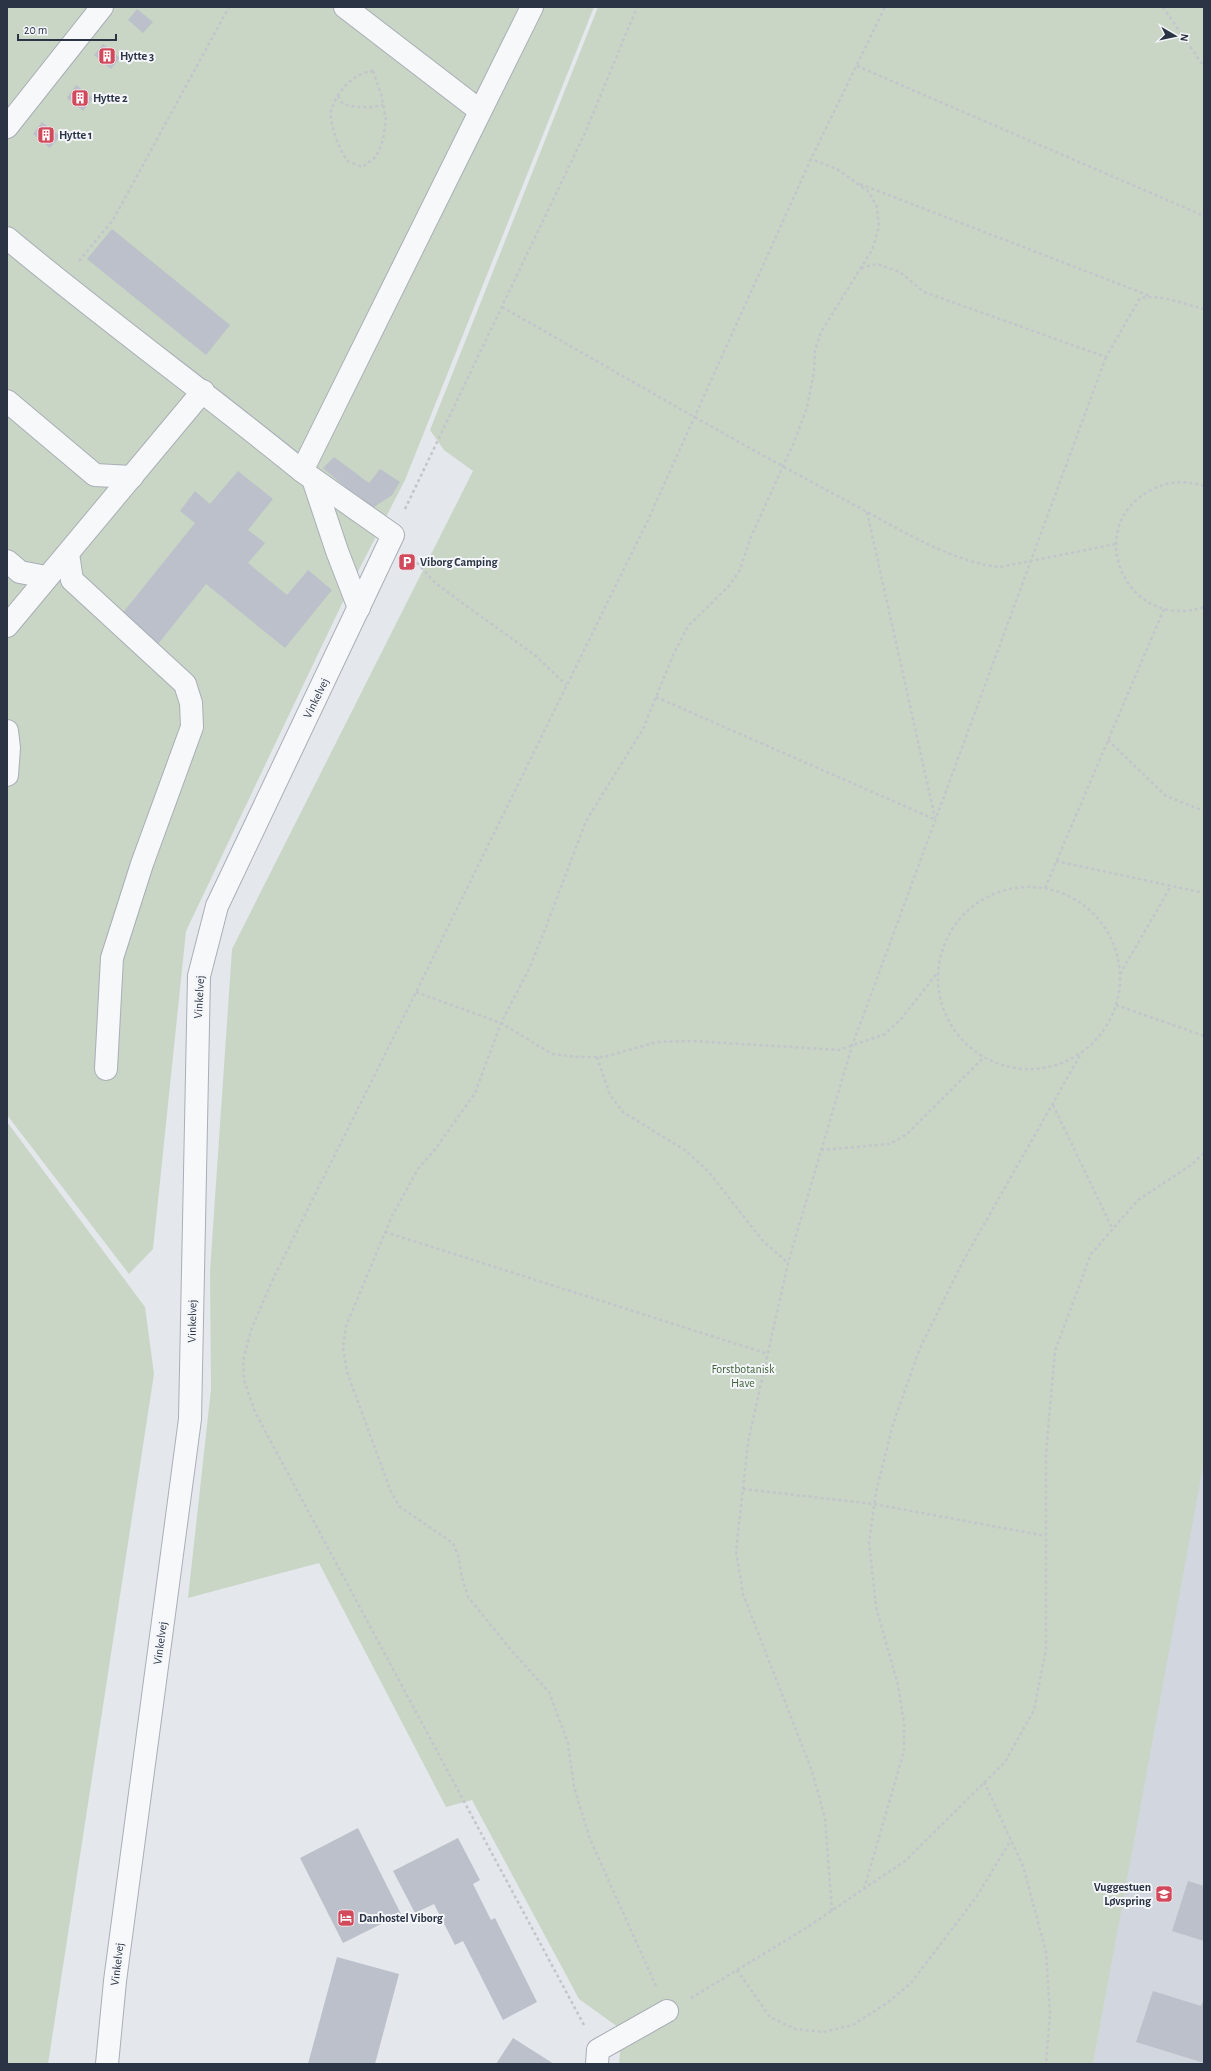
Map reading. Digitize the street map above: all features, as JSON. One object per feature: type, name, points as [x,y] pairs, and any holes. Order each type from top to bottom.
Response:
[{"type":"street","points":[[7,127],[102,7]]},
{"type":"street","points":[[359,608],[307,475],[479,110],[532,7]]},
{"type":"street","points":[[356,11],[479,110]]},
{"type":"street","points":[[7,238],[62,283],[203,391],[307,475],[393,535]]},
{"type":"street","points":[[7,626],[46,577],[68,554],[203,391]]},
{"type":"street","points":[[7,401],[95,475],[132,477]]},
{"type":"street","name":"Vinkelvej","points":[[107,2064],[116,1973],[190,1419],[199,976],[217,906],[393,535]]},
{"type":"street","points":[[68,554],[72,580],[185,684],[192,703],[192,727],[142,864],[112,958],[106,1069]]},
{"type":"street","points":[[7,561],[20,572],[46,577]]},
{"type":"street","points":[[7,731],[9,748],[7,775]]},
{"type":"street","points":[[597,2057],[667,2011]]},
{"type":"path","points":[[62,283],[113,220],[228,7]]},
{"type":"path","points":[[566,685],[536,656],[435,583],[393,535],[585,133],[637,7]]},
{"type":"path","points":[[597,2057],[479,1830],[255,1412],[244,1380],[244,1361],[251,1330],[272,1281],[648,520],[812,159],[885,7]]},
{"type":"path","points":[[1163,7],[1204,67]]},
{"type":"path","points":[[856,66],[1204,216]]},
{"type":"path","points":[[373,71],[386,119],[383,140],[376,157],[362,167],[348,161],[337,142],[331,113],[338,96],[353,77],[363,72],[373,71]]},
{"type":"path","points":[[338,96],[343,104],[353,107],[366,108],[383,105]]},
{"type":"path","points":[[812,159],[837,169],[869,192],[877,207],[879,227],[872,250],[820,332],[815,350],[814,371],[807,408],[783,467],[750,539],[740,570],[728,586],[688,626],[674,653],[643,729],[586,821],[574,848],[562,887],[531,963],[501,1023],[475,1093],[436,1148],[418,1169],[385,1232],[346,1326],[343,1348],[347,1372],[391,1492],[400,1507],[453,1543],[458,1555],[462,1577],[468,1597],[511,1650],[549,1692],[568,1743],[574,1787],[590,1839],[667,2011],[832,1910],[904,1861],[1005,1762],[1034,1710],[1046,1649],[1046,1453],[1055,1351],[1091,1254],[1138,1200],[1191,1165],[1204,1153]]},
{"type":"path","points":[[858,183],[1151,296],[1204,310]]},
{"type":"path","points":[[860,268],[877,264],[900,272],[924,292],[1106,357]]},
{"type":"path","points":[[832,1910],[825,1818],[812,1771],[743,1594],[736,1551],[748,1442],[788,1263],[852,1046],[1106,357],[1140,298],[1151,296]]},
{"type":"path","points":[[502,307],[783,467],[949,555],[981,566],[1000,567],[1116,544]]},
{"type":"path","points":[[1204,485],[1182,481],[1161,485],[1141,495],[1127,511],[1118,530],[1116,544],[1116,552],[1121,573],[1133,591],[1149,604],[1170,611],[1191,611],[1204,607]]},
{"type":"path","points":[[867,512],[935,819]]},
{"type":"path","points":[[1045,888],[1164,609]]},
{"type":"path","points":[[656,697],[935,819]]},
{"type":"path","points":[[1108,740],[1166,796],[1204,811]]},
{"type":"path","points":[[1056,861],[1204,893]]},
{"type":"path","points":[[1120,975],[1170,886]]},
{"type":"path","points":[[1014,888],[1045,888],[1074,899],[1098,918],[1114,944],[1120,975],[1116,1005],[1103,1032],[1082,1052],[1056,1066],[1026,1070],[998,1064],[984,1057],[972,1050],[952,1028],[940,1001],[938,972],[944,943],[961,917],[967,912],[985,898],[1014,888]]},
{"type":"path","points":[[416,992],[501,1023],[552,1054],[578,1057],[598,1057],[657,1042],[694,1041],[839,1050],[885,1034],[901,1019],[938,972]]},
{"type":"path","points":[[1116,1005],[1204,1036]]},
{"type":"path","points":[[864,1889],[904,1751],[904,1723],[898,1685],[876,1607],[869,1542],[874,1504],[893,1424],[920,1348],[962,1263],[1082,1052]]},
{"type":"path","points":[[598,1057],[610,1095],[624,1112],[686,1151],[708,1171],[763,1241],[788,1263]]},
{"type":"path","points":[[821,1150],[890,1144],[907,1134],[984,1057]]},
{"type":"path","points":[[1052,1105],[1113,1230]]},
{"type":"path","points":[[385,1232],[768,1354]]},
{"type":"path","points":[[743,1489],[874,1504],[1046,1536]]},
{"type":"path","points":[[984,1782],[1023,1866],[1046,1952],[1050,2014],[1046,2064]]},
{"type":"path","points":[[736,1970],[770,2017],[795,2029],[823,2032],[853,2025],[887,2003],[911,1983],[977,1896],[1011,1840]]},
{"type":"shaded area","name":"Vuggestuen Løvspring","points":[[1204,1461],[1204,2064],[1093,2064],[1201,1468]]},
{"type":"green space","points":[[7,7],[594,7],[405,480],[349,589],[186,931],[153,1249],[129,1274],[7,1115]]},
{"type":"green space","name":"Forstbotanisk Have","points":[[598,7],[1204,7],[1204,1461],[1093,2064],[619,2064],[622,2030],[579,1999],[472,1800],[446,1807],[319,1563],[188,1598],[211,1389],[210,1271],[232,949],[473,471],[444,450],[430,430]]},
{"type":"green space","points":[[7,1122],[145,1307],[154,1374],[48,2064],[7,2064]]},
{"type":"building","points":[[137,9],[153,22],[143,33],[128,20]]},
{"type":"building","name":"Hytte 3","points":[[103,44],[120,58],[111,69],[94,55]]},
{"type":"building","name":"Hytte 2","points":[[76,85],[93,98],[83,111],[67,98]]},
{"type":"building","name":"Hytte 1","points":[[42,122],[60,136],[50,148],[33,134]]},
{"type":"building","points":[[112,229],[230,325],[206,355],[87,259]]},
{"type":"building","points":[[334,457],[369,483],[380,469],[400,482],[392,495],[371,509],[323,468]]},
{"type":"building","points":[[238,471],[273,499],[248,530],[265,543],[248,563],[287,595],[308,570],[332,590],[285,648],[206,584],[154,649],[117,620],[195,523],[180,511],[195,491],[210,504]]},
{"type":"building","points":[[358,1828],[401,1914],[343,1943],[300,1858]]},
{"type":"building","points":[[458,1838],[480,1880],[473,1884],[491,1920],[495,1918],[537,2002],[503,2020],[463,1941],[455,1945],[434,1904],[415,1913],[393,1871]]},
{"type":"building","points":[[1188,1881],[1204,1886],[1204,1941],[1172,1931]]},
{"type":"building","points":[[337,1957],[399,1974],[375,2064],[308,2064]]},
{"type":"building","points":[[1153,1991],[1201,2006],[1204,1998],[1204,2063],[1136,2042]]},
{"type":"building","points":[[513,2038],[554,2064],[496,2064]]},
{"type":"place","name":"Hytte 3","points":[[107,56]]},
{"type":"place","name":"Hytte 2","points":[[80,98]]},
{"type":"place","name":"Hytte 1","points":[[46,135]]},
{"type":"place","name":"Viborg Camping","points":[[407,562]]},
{"type":"place","name":"Vuggestuen Løvspring","points":[[1164,1894]]},
{"type":"place","name":"Danhostel Viborg","points":[[346,1918]]}]
